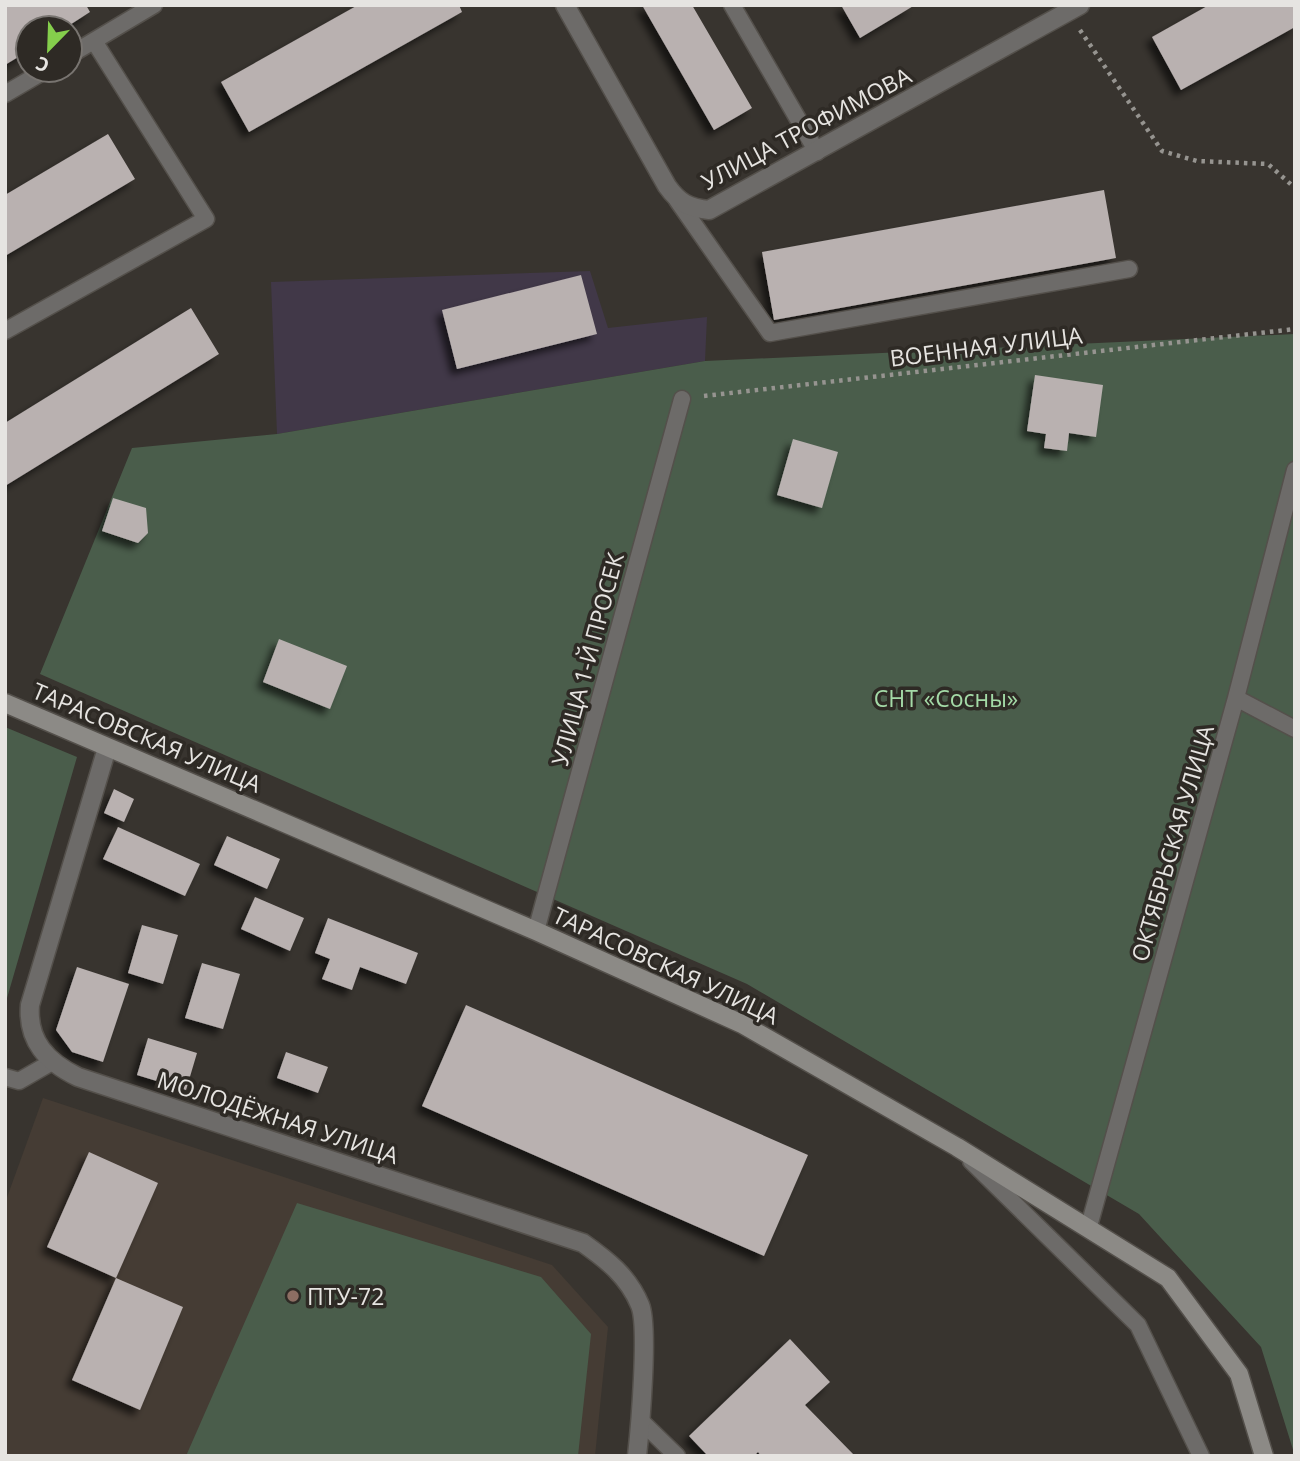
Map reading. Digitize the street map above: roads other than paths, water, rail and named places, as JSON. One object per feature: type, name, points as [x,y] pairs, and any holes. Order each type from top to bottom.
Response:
[{"type":"street","name":"УЛИЦА ТРОФИМОВА","points":[[565,5],[677,200],[691,209],[709,210],[1074,8]]},
{"type":"street","name":"ТАРАСОВСКАЯ УЛИЦА","points":[[5,703],[536,931],[742,1024],[957,1147],[1089,1226],[1168,1278],[1239,1374],[1264,1456]]},
{"type":"street","name":"МОЛОДЁЖНАЯ УЛИЦА","points":[[107,748],[30,1005],[32,1035],[52,1062],[78,1077],[583,1243],[619,1270],[641,1307],[641,1421],[637,1456]]},
{"type":"lane","points":[[84,47],[154,5]]},
{"type":"lane","points":[[733,5],[817,152]]},
{"type":"lane","points":[[5,331],[206,219],[94,41]]},
{"type":"lane","points":[[5,94],[22,84]]},
{"type":"lane","points":[[677,200],[770,333],[1129,269]]},
{"type":"lane","name":"УЛИЦА 1-Й ПРОСЕК","points":[[536,931],[682,398]]},
{"type":"lane","name":"ОКТЯБРЬСКАЯ УЛИЦА","points":[[1089,1226],[1236,698],[1295,470]]},
{"type":"lane","points":[[1236,698],[1295,729]]},
{"type":"lane","points":[[5,1077],[19,1081],[52,1062]]},
{"type":"lane","points":[[957,1147],[1139,1325],[1201,1456]]},
{"type":"lane","points":[[641,1421],[677,1456]]},
{"type":"place","name":"ПТУ-72","points":[[293,1296]]},
{"type":"park label","name":"СНТ «Сосны»","points":[[946,698]]}]
